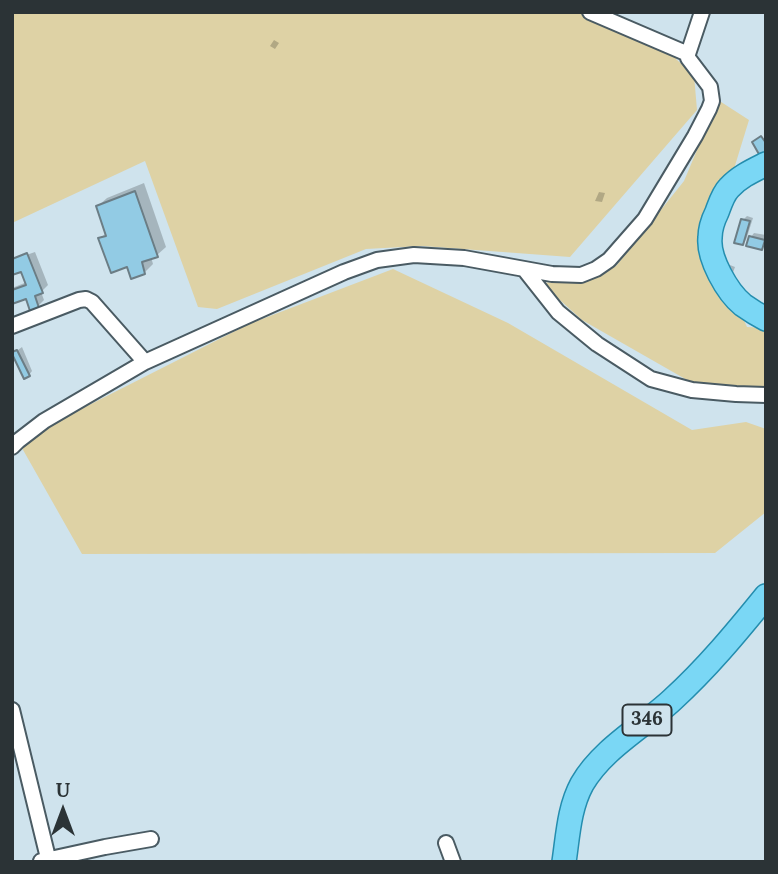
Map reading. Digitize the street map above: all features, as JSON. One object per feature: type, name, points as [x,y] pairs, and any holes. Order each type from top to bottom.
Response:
[{"type":"main road","points":[[766,164],[742,177],[727,190],[713,221],[710,237],[710,247],[730,291],[742,304],[766,319]]},
{"type":"main road","name":"346","points":[[564,862],[573,804],[590,772],[702,671],[727,645],[766,596]]},
{"type":"street","points":[[590,12],[688,54]]},
{"type":"street","points":[[12,447],[44,421],[145,362],[344,272],[377,260],[414,255],[464,258],[552,274],[581,275],[596,270],[609,260],[645,219],[695,136],[712,101],[710,87],[688,58],[702,12]]},
{"type":"street","points":[[524,269],[558,312],[597,344],[651,379],[692,390],[766,395]]},
{"type":"street","points":[[12,326],[86,299],[92,302],[145,362]]},
{"type":"street","points":[[12,710],[46,861],[151,839]]},
{"type":"street","points":[[446,843],[453,862]]},
{"type":"shaded area","points":[[12,12],[608,12],[677,43],[676,59],[694,75],[697,110],[570,257],[422,246],[366,249],[217,309],[198,307],[145,161],[12,223]]},
{"type":"shaded area","points":[[718,100],[749,120],[710,247],[747,327],[766,328],[766,388],[694,384],[582,320],[541,283],[589,279],[616,266],[684,181]]},
{"type":"shaded area","points":[[393,269],[508,323],[692,430],[746,422],[766,429],[766,512],[715,553],[82,554],[18,441],[249,324]]},
{"type":"building","points":[[761,136],[766,143],[766,153],[760,156],[752,142]]},
{"type":"building","points":[[135,191],[158,257],[142,262],[145,274],[131,279],[127,267],[111,273],[98,238],[106,236],[96,206]]},
{"type":"building","points":[[741,219],[750,221],[743,245],[734,243]]},
{"type":"building","points":[[749,236],[765,240],[762,250],[746,246]]},
{"type":"building","points":[[27,253],[43,293],[35,296],[39,308],[30,311],[26,299],[12,304],[12,290],[26,285],[21,272],[12,275],[12,259]]},
{"type":"building","points":[[17,350],[30,376],[24,379],[12,354]]}]
